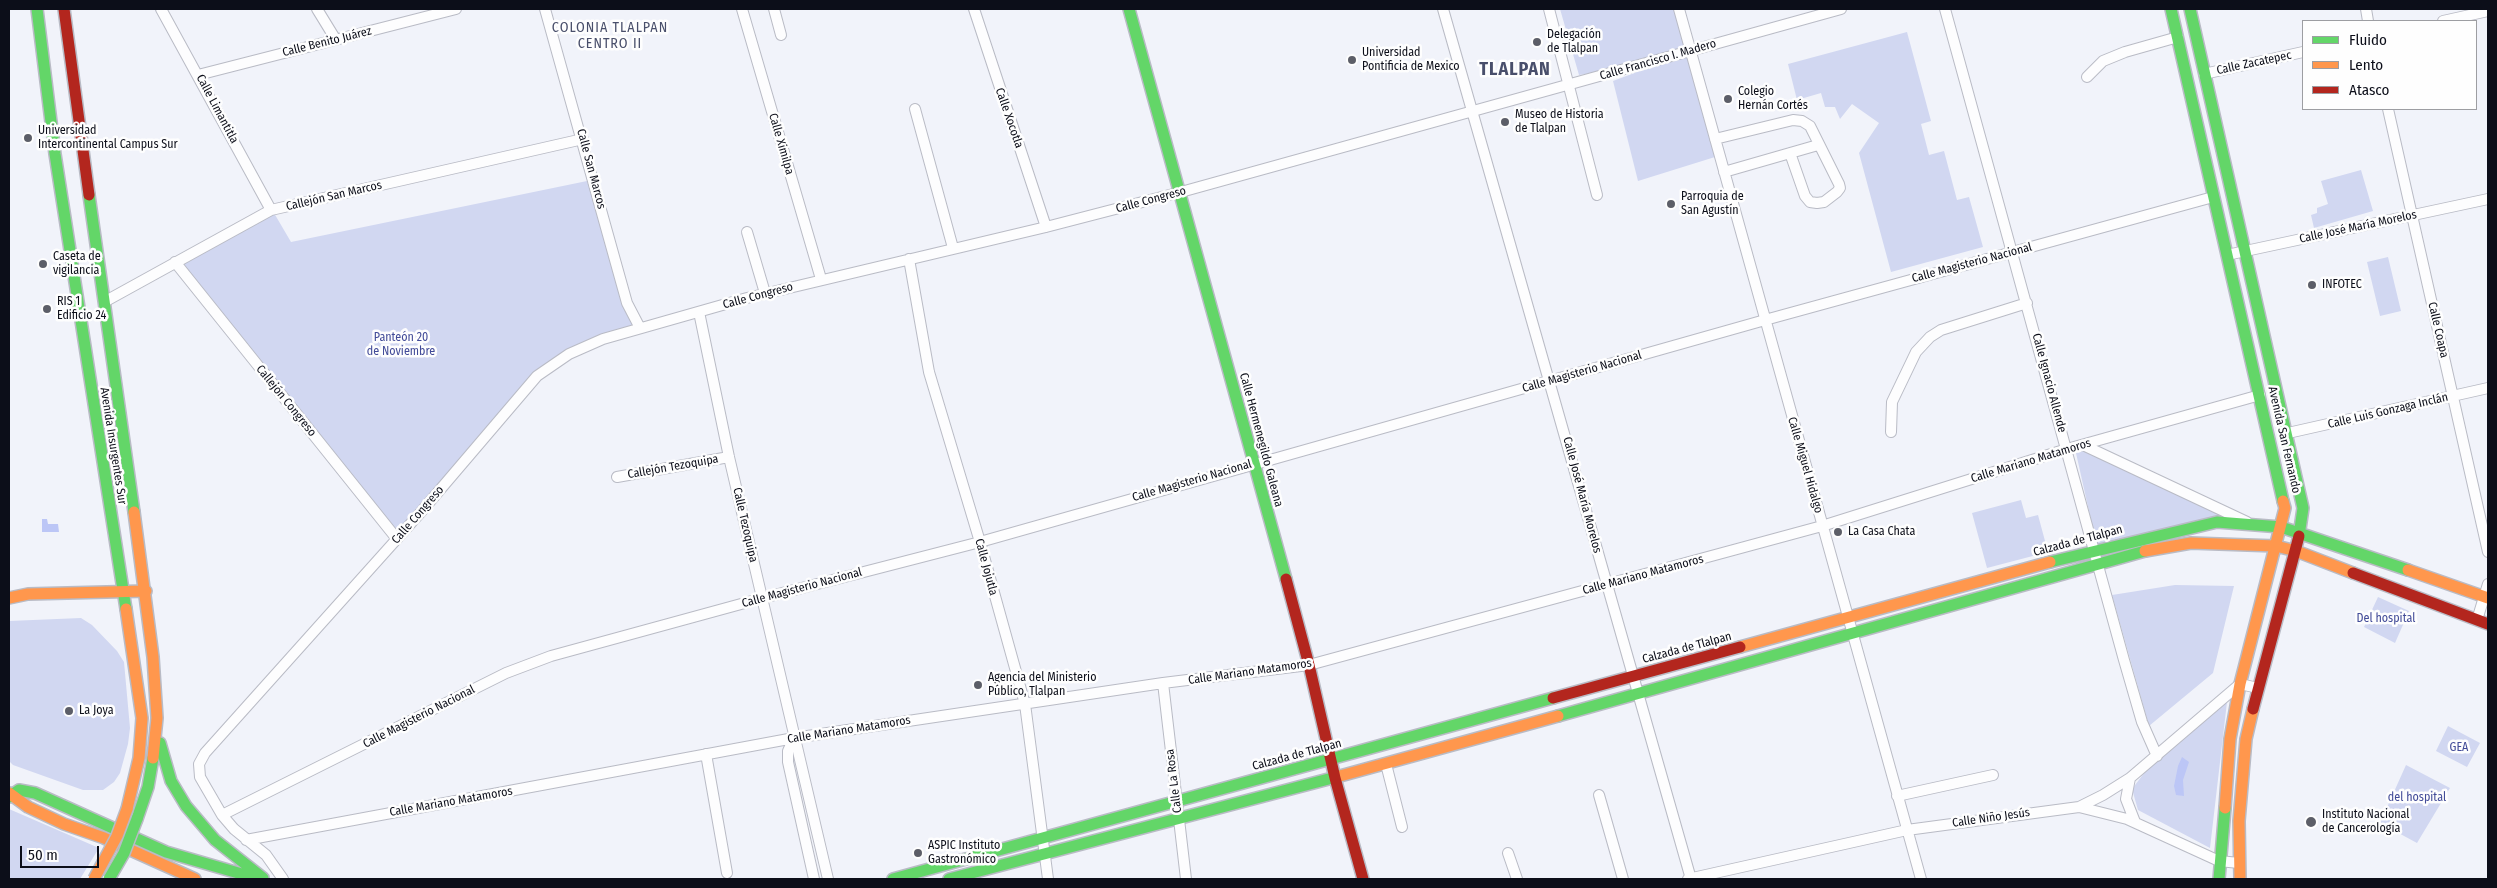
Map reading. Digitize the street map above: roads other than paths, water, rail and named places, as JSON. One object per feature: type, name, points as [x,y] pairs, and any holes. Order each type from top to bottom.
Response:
[{"type":"main road","name":"Avenida Insurgentes Sur","points":[[37,9],[55,154],[142,718],[139,758],[127,809],[117,836],[94,879]]},
{"type":"main road","name":"Avenida Insurgentes Sur","points":[[64,9],[146,591],[157,718],[154,761],[138,819],[124,853],[109,879]]},
{"type":"main road","name":"Calle Hermenegildo Galeana","points":[[1129,9],[1181,192],[1308,665],[1335,778],[1363,879]]},
{"type":"main road","name":"Avenida San Fernando","points":[[2171,9],[2285,508],[2282,527],[2240,684],[2230,739],[2219,879]]},
{"type":"main road","name":"Avenida San Fernando","points":[[2190,9],[2244,251],[2288,434],[2303,508],[2296,551],[2258,688],[2246,739],[2239,821],[2240,879]]},
{"type":"main road","name":"Calzada de Tlalpan","points":[[893,879],[2094,550],[2217,522],[2282,527],[2486,597]]},
{"type":"main road","points":[[949,879],[1335,778],[2160,547],[2191,542],[2276,546],[2296,551],[2488,624]]},
{"type":"main road","points":[[9,598],[28,594],[146,591]]},
{"type":"main road","points":[[157,718],[161,752],[171,781],[186,806],[215,840],[264,879]]},
{"type":"main road","points":[[9,795],[19,790],[35,794],[166,852],[208,866],[259,879]]},
{"type":"main road","points":[[9,795],[28,807],[64,824],[104,838],[195,879]]},
{"type":"street","name":"Calle Limantitla","points":[[161,9],[271,210]]},
{"type":"street","points":[[318,9],[336,40]]},
{"type":"street","name":"Calle Benito Juárez","points":[[198,74],[456,9]]},
{"type":"street","name":"Calle San Marcos","points":[[545,9],[628,303],[640,328]]},
{"type":"street","name":"Calle Ximilpa","points":[[742,9],[821,279]]},
{"type":"street","points":[[774,9],[781,35]]},
{"type":"street","name":"Calle Xocotla","points":[[974,9],[1046,227]]},
{"type":"street","name":"Calle José María Morelos","points":[[1443,9],[1474,110],[1551,381],[1606,584],[1690,879]]},
{"type":"street","points":[[1549,9],[1597,195]]},
{"type":"street","name":"Calle Miguel Hidalgo","points":[[1679,9],[1921,879]]},
{"type":"street","name":"Calle Francisco I. Madero","points":[[1474,110],[1841,9]]},
{"type":"street","name":"Calle Ignacio Allende","points":[[1945,9],[2142,722],[2157,756]]},
{"type":"street","points":[[2448,20],[2488,11]]},
{"type":"street","points":[[2087,77],[2103,61],[2125,52],[2178,37]]},
{"type":"street","name":"Calle Zacatepec","points":[[2204,74],[2302,52]]},
{"type":"street","points":[[915,109],[953,248]]},
{"type":"street","name":"Calle Congreso","points":[[222,815],[200,777],[199,764],[205,753],[397,539],[537,376],[569,354],[603,339],[766,293],[1046,227],[1181,192],[1474,110]]},
{"type":"street","name":"Calle Coapa","points":[[2388,110],[2488,552]]},
{"type":"street","points":[[1714,139],[1793,120],[1802,121],[1810,126],[1840,188],[1824,202],[1817,204],[1810,202],[1805,196],[1790,153]]},
{"type":"street","name":"Callejón San Marcos","points":[[104,302],[271,210],[583,139]]},
{"type":"street","points":[[1724,172],[1818,145]]},
{"type":"street","name":"Calle Magisterio Nacional","points":[[222,815],[506,673],[551,656],[763,598],[980,542],[1764,320],[2214,197]]},
{"type":"street","name":"Calle José María Morelos","points":[[2227,255],[2488,199]]},
{"type":"street","points":[[747,232],[766,293]]},
{"type":"street","name":"Calle Jojutla","points":[[909,259],[929,372],[980,542],[1025,704],[1041,838],[1048,879]]},
{"type":"street","name":"Callejón Congreso","points":[[175,262],[397,539]]},
{"type":"street","points":[[1891,432],[1892,402],[1916,352],[1930,337],[1941,330],[2027,303]]},
{"type":"street","name":"Calle Tezoquipa","points":[[699,312],[729,457],[828,879]]},
{"type":"street","name":"Calle Luis Gonzaga Inclán","points":[[2288,434],[2488,388]]},
{"type":"street","name":"Calle Mariano Matamoros","points":[[246,840],[794,738],[1163,683],[1308,665],[1822,526],[2067,449],[2260,395]]},
{"type":"street","points":[[2083,445],[2252,524]]},
{"type":"street","name":"Callejón Tezoquipa","points":[[617,477],[729,457]]},
{"type":"street","points":[[2477,620],[2486,597],[2488,584]]},
{"type":"street","name":"Calle La Rosa","points":[[1163,683],[1186,879]]},
{"type":"street","points":[[2240,684],[2258,688]]},
{"type":"street","name":"Calle Niño Jesús","points":[[1690,879],[1908,830],[2078,806],[2103,795],[2130,778],[2240,684]]},
{"type":"street","name":"Calle Tezoquipa","points":[[794,738],[788,750],[788,762],[814,879]]},
{"type":"street","points":[[706,754],[727,873]]},
{"type":"street","points":[[1386,764],[1402,827]]},
{"type":"street","points":[[1897,796],[1994,775]]},
{"type":"street","points":[[2130,778],[2126,799],[2134,822]]},
{"type":"street","points":[[1599,795],[1623,879]]},
{"type":"street","points":[[2078,806],[2134,822],[2176,843],[2219,861],[2239,863]]},
{"type":"street","points":[[222,815],[246,840],[266,855],[283,879]]},
{"type":"street","points":[[1508,852],[1517,879]]},
{"type":"water","points":[[42,519],[47,519],[48,524],[58,524],[59,532],[42,532]]},
{"type":"water","points":[[2182,757],[2189,762],[2183,780],[2184,796],[2176,795],[2174,786]]},
{"type":"place","name":"Delegación de Tlalpan","points":[[1537,42]]},
{"type":"place","name":"Universidad Pontificia de Mexico","points":[[1352,60]]},
{"type":"place","name":"Colegio Hernán Cortés","points":[[1728,99]]},
{"type":"place","name":"Museo de Historia de Tlalpan","points":[[1505,122]]},
{"type":"place","name":"Universidad Intercontinental Campus Sur","points":[[28,138]]},
{"type":"place","name":"Parroquia de San Agustín","points":[[1671,204]]},
{"type":"place","name":"Caseta de vigilancia","points":[[43,264]]},
{"type":"place","name":"INFOTEC","points":[[2312,285]]},
{"type":"place","name":"RIS 1 Edificio 24","points":[[47,309]]},
{"type":"place","name":"La Casa Chata","points":[[1838,532]]},
{"type":"place","name":"Agencia del Ministerio Público, Tlalpan","points":[[978,685]]},
{"type":"place","name":"La Joya","points":[[69,711]]},
{"type":"place","name":"Instituto Nacional de Cancerología","points":[[2311,822]]},
{"type":"place","name":"ASPIC Instituto Gastronómico","points":[[918,853]]},
{"type":"district","name":"COLONIA TLALPAN CENTRO II","points":[[610,36]]},
{"type":"district","name":"TLALPAN","points":[[1515,70]]},
{"type":"park label","name":"Panteón 20 de Noviembre","points":[[401,345]]},
{"type":"park label","name":"Del hospital","points":[[2386,619]]},
{"type":"park label","name":"GEA","points":[[2459,748]]},
{"type":"park label","name":"del hospital","points":[[2417,798]]}]
